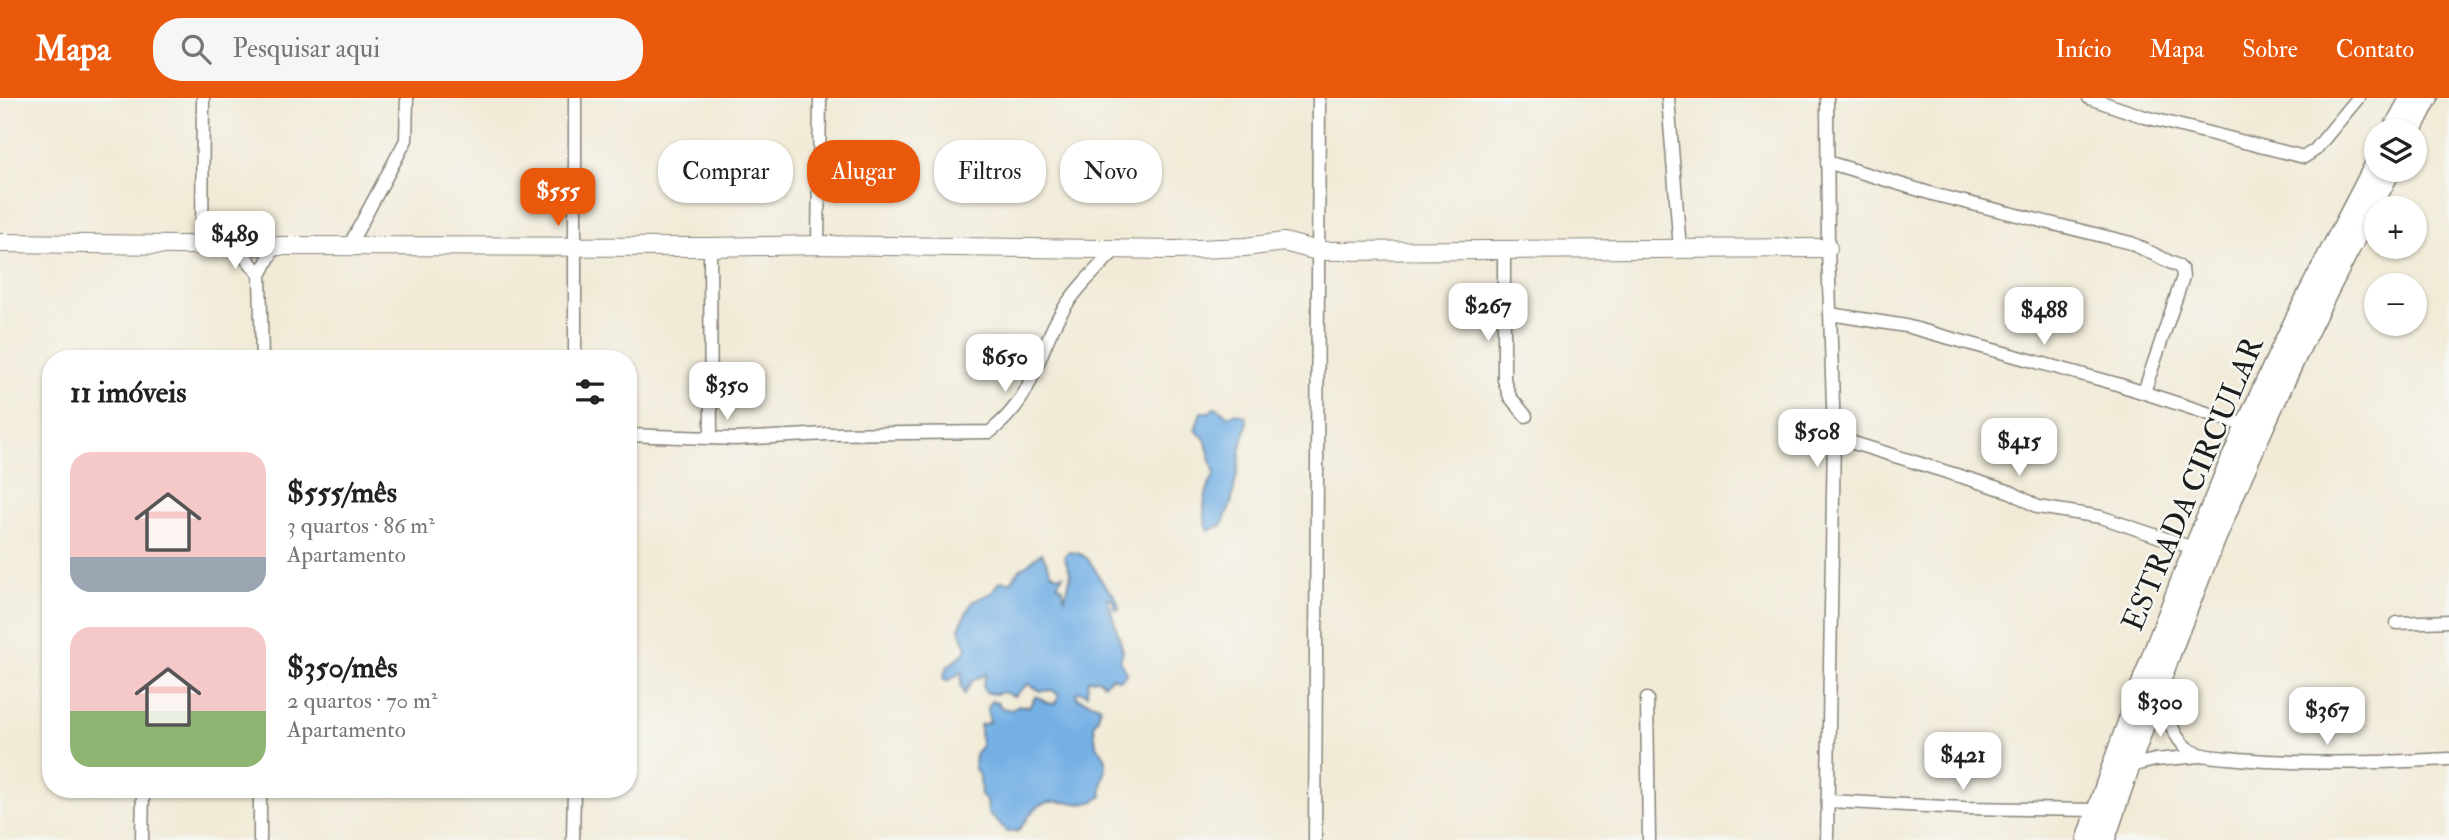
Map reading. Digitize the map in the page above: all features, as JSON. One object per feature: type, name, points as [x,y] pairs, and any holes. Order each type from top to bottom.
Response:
[{"type":"main road","points":[[2399,119],[2410,98]]},
{"type":"main road","points":[[2417,119],[2428,98]]},
{"type":"main road","name":"ESTRADA CIRCULAR","points":[[2087,840],[2193,548],[2285,341],[2366,182]]},
{"type":"main road","name":"ESTRADA CIRCULAR","points":[[2105,840],[2158,684],[2217,534],[2300,348],[2385,182]]},
{"type":"street","points":[[202,245],[203,98]]},
{"type":"street","points":[[349,246],[405,141],[407,98]]},
{"type":"street","points":[[575,98],[575,350]]},
{"type":"street","points":[[818,245],[820,98]]},
{"type":"street","points":[[1315,840],[1319,98]]},
{"type":"street","points":[[1668,98],[1680,249]]},
{"type":"street","points":[[1826,98],[1834,437],[1827,840]]},
{"type":"street","points":[[2088,98],[2145,117],[2304,157],[2315,150],[2358,98]]},
{"type":"street","points":[[1827,162],[1936,195],[2131,243],[2178,265],[2183,277],[2144,392]]},
{"type":"street","points":[[0,243],[232,246],[818,245],[1116,249],[1234,248],[1284,242],[1318,251],[1828,248]]},
{"type":"street","points":[[232,246],[260,275]]},
{"type":"street","points":[[262,350],[260,275],[275,246]]},
{"type":"street","points":[[710,247],[711,438]]},
{"type":"street","points":[[637,435],[711,438],[990,432],[1018,406],[1058,319],[1079,286],[1116,249]]},
{"type":"street","points":[[1504,251],[1504,380],[1510,397],[1527,416]]},
{"type":"street","points":[[1830,314],[1906,326],[2144,392],[2247,426]]},
{"type":"street","points":[[1834,437],[2011,492],[2038,507],[2101,517],[2193,548]]},
{"type":"street","points":[[2397,623],[2449,621]]},
{"type":"street","points":[[2158,684],[2169,719],[2184,746],[2204,755]]},
{"type":"street","points":[[1647,699],[1649,840]]},
{"type":"street","points":[[2130,766],[2169,758],[2204,755],[2323,764],[2449,759]]},
{"type":"street","points":[[142,840],[143,798]]},
{"type":"street","points":[[260,798],[260,840]]},
{"type":"street","points":[[573,840],[574,798]]},
{"type":"street","points":[[1828,801],[1965,808],[2097,810]]},
{"type":"water","points":[[1216,407],[1228,416],[1235,413],[1246,416],[1247,421],[1231,504],[1222,525],[1208,531],[1205,501],[1215,474],[1205,439],[1195,430],[1201,412],[1209,412]]},
{"type":"water","points":[[1069,552],[1081,554],[1089,561],[1114,595],[1119,609],[1114,609],[1113,600],[1107,597],[1123,651],[1120,660],[1127,673],[1120,680],[1112,677],[1104,684],[1098,679],[1088,680],[1087,694],[1079,691],[1076,694],[1077,698],[1100,706],[1094,724],[1096,746],[1102,752],[1106,764],[1102,796],[1087,803],[1054,802],[1039,806],[1018,831],[1006,832],[988,813],[987,802],[981,795],[980,777],[974,767],[975,754],[981,747],[980,725],[990,722],[987,710],[991,701],[1002,708],[1012,710],[1018,705],[1029,707],[1036,696],[1047,703],[1056,704],[1059,695],[1052,690],[1041,691],[1028,684],[1014,696],[1003,692],[989,693],[984,691],[983,685],[986,674],[973,680],[964,694],[961,686],[962,672],[947,681],[943,679],[947,667],[967,648],[959,628],[972,602],[991,593],[1001,581],[1011,582],[1020,568],[1042,553],[1051,572],[1057,576],[1063,575],[1057,585],[1062,587],[1065,598],[1071,575],[1064,556]]}]
